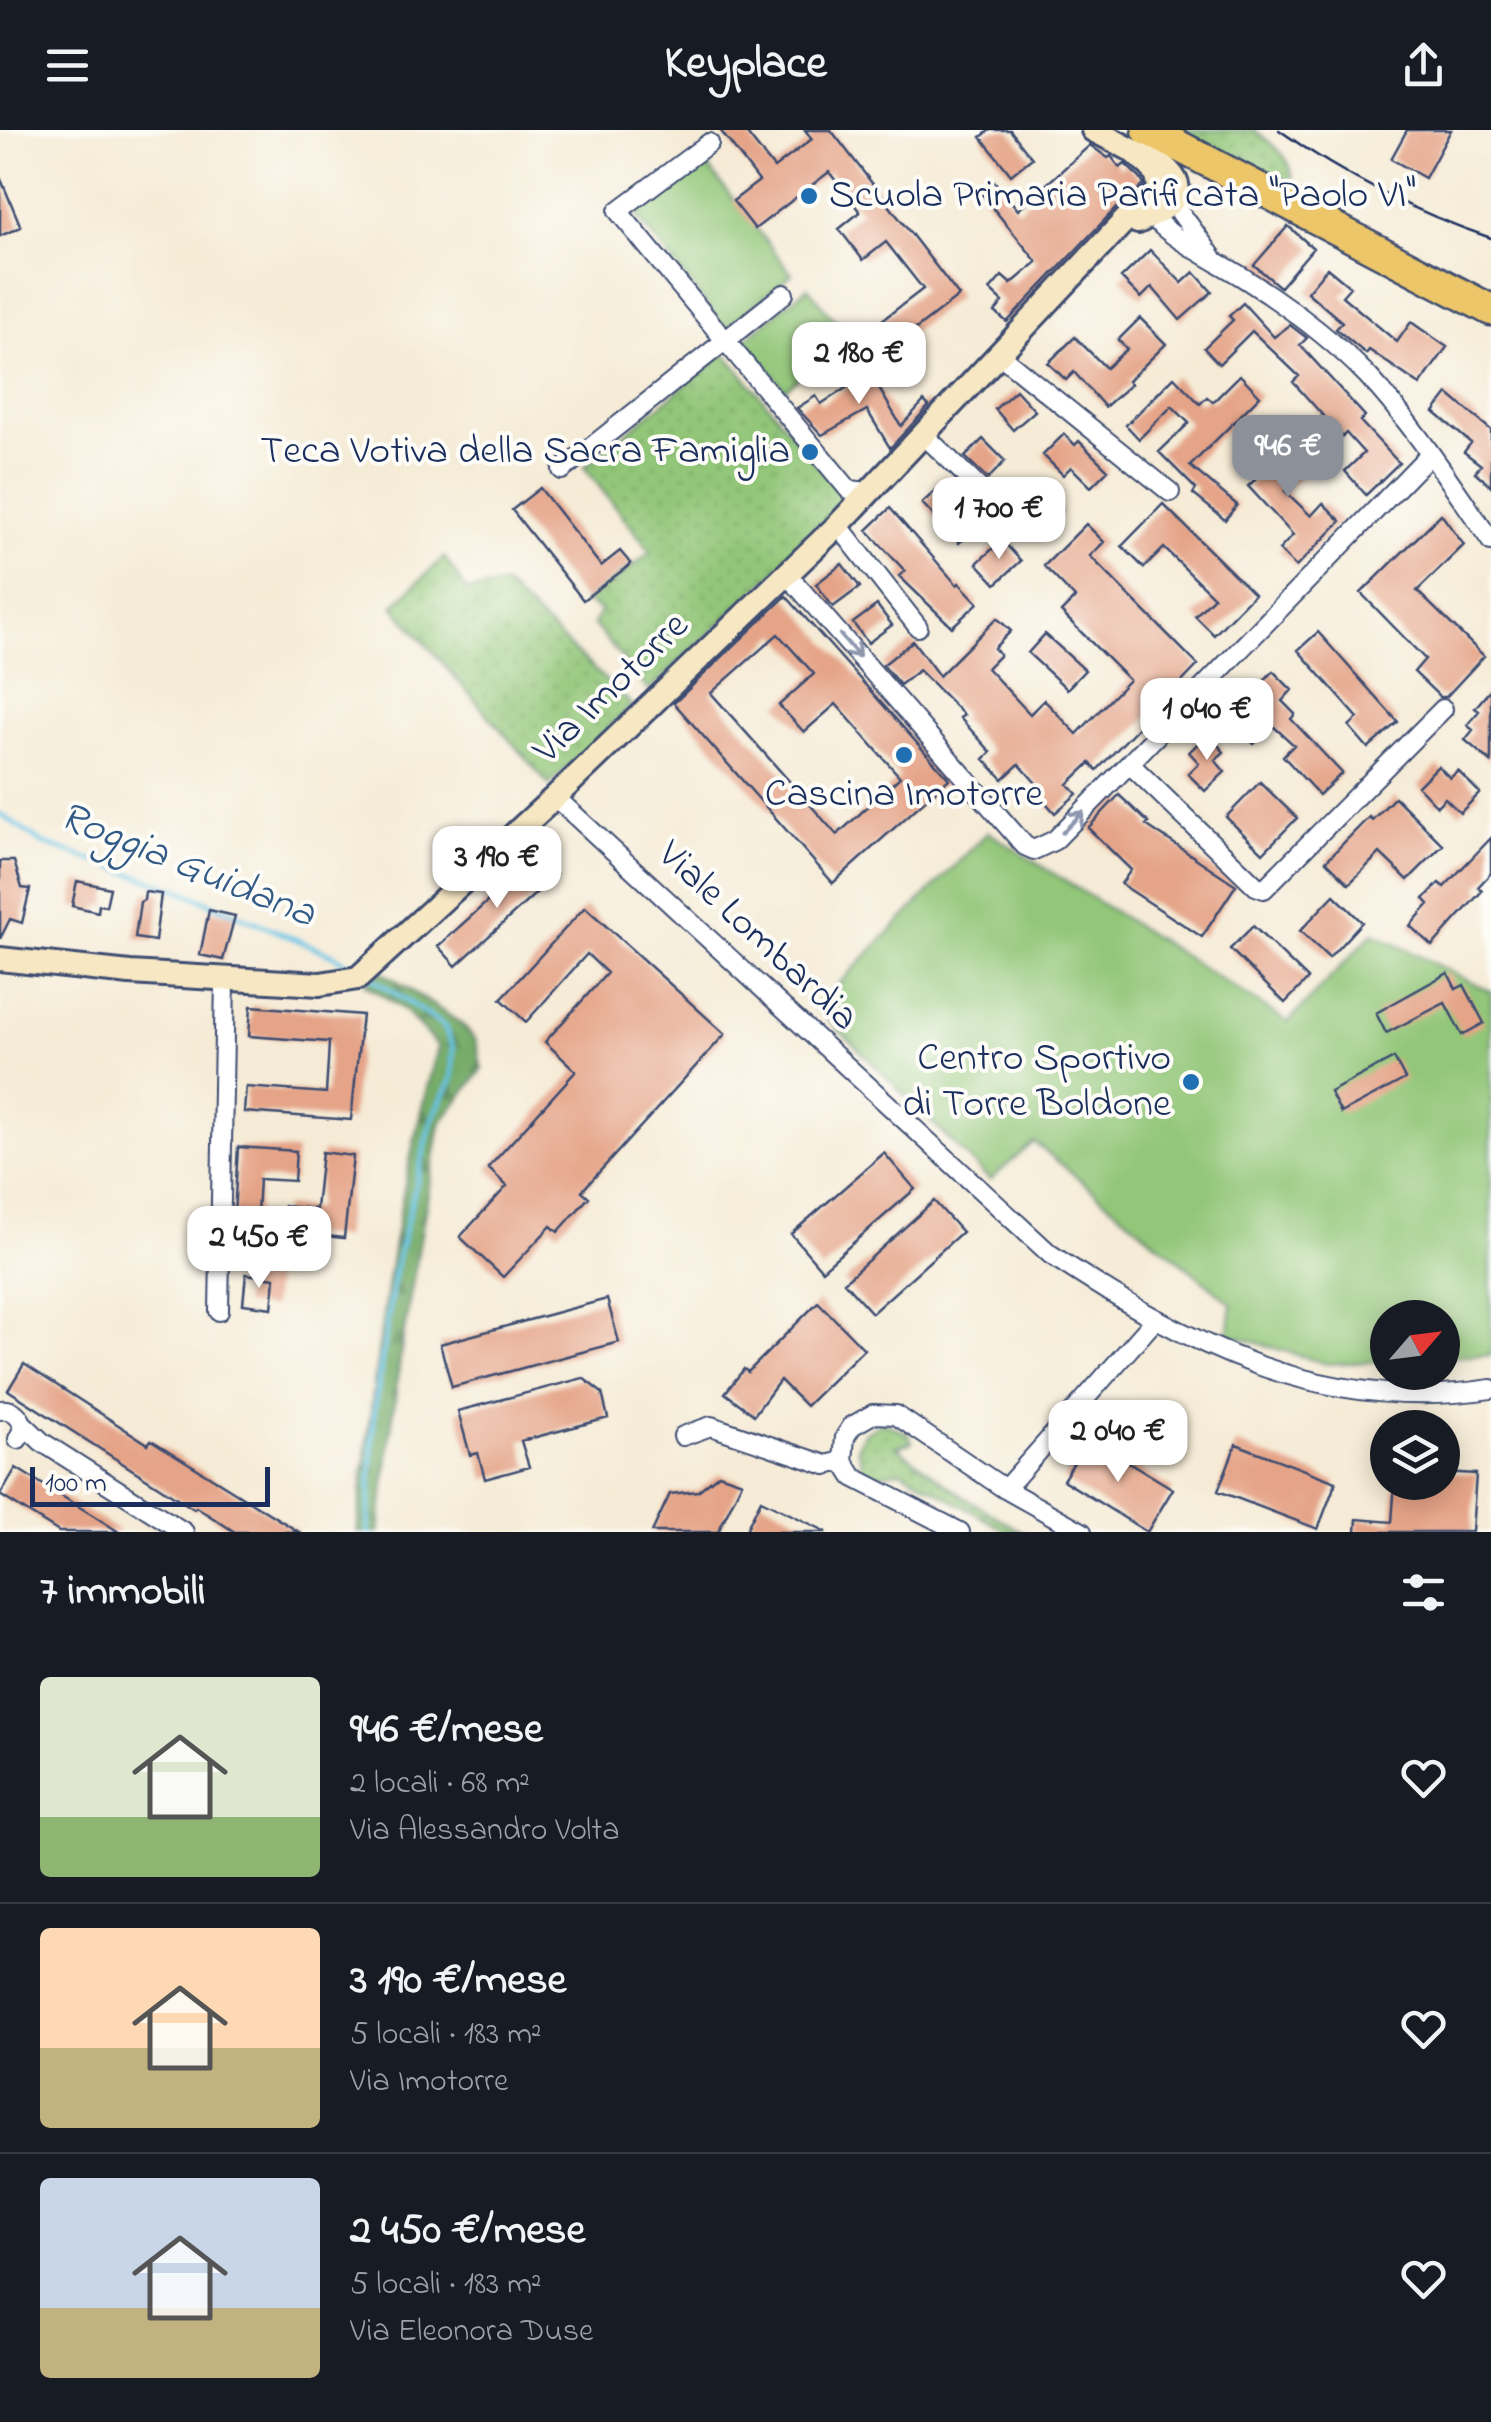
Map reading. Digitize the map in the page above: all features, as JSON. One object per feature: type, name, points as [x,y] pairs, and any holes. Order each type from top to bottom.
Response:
[{"type":"highway","points":[[1139,140],[1491,310]]},
{"type":"street","points":[[1093,130],[1139,140],[1160,180],[1155,208],[1179,239],[1289,309],[1342,353],[1388,399],[1491,541]]},
{"type":"street","points":[[709,144],[618,211],[849,490],[870,492]]},
{"type":"street","name":"Via Imotorre","points":[[0,958],[130,973],[320,984],[358,978],[555,797],[838,525],[1113,235],[1155,208]]},
{"type":"street","points":[[562,470],[784,294]]},
{"type":"street","points":[[1000,355],[1170,492]]},
{"type":"street","points":[[925,436],[1004,512]]},
{"type":"street","points":[[786,573],[1025,846],[1034,850],[1056,840],[1430,454]]},
{"type":"street","points":[[838,525],[918,627]]},
{"type":"street","points":[[1132,762],[1256,886],[1264,889],[1444,709]]},
{"type":"street","name":"Viale Lombardia","points":[[555,797],[1050,1254],[1154,1321],[1268,1370],[1334,1388],[1408,1393],[1491,1389]]},
{"type":"street","points":[[219,1311],[225,978]]},
{"type":"street","points":[[218,1244],[274,1250]]},
{"type":"street","points":[[1005,1489],[1154,1321]]},
{"type":"street","points":[[0,1410],[13,1411],[13,1435],[42,1442],[184,1532]]},
{"type":"street","points":[[960,1532],[853,1477],[844,1461],[845,1438],[852,1426],[873,1414],[896,1414],[1005,1489],[1082,1532]]},
{"type":"street","points":[[682,1436],[712,1426],[826,1465],[844,1461]]},
{"type":"green space","points":[[1176,130],[1254,130],[1287,161],[1293,190]]},
{"type":"green space","points":[[700,157],[792,274],[726,329],[631,209]]},
{"type":"green space","points":[[808,287],[848,337],[785,389],[744,340]]},
{"type":"green space","points":[[725,353],[849,502],[649,691],[593,624],[601,611],[585,602],[651,552],[584,467]]},
{"type":"green space","points":[[444,557],[467,591],[504,585],[632,705],[549,785],[393,606]]},
{"type":"green space","name":"Centro Sportivo di Torre Boldone","points":[[988,832],[1288,1022],[1373,933],[1491,992],[1491,1355],[1460,1356],[1460,1300],[1370,1300],[1370,1362],[1327,1364],[1228,1334],[1232,1304],[1034,1142],[990,1180],[816,1007]]},
{"type":"green space","points":[[380,970],[460,1023],[476,1040],[482,1070],[440,1124],[401,1350],[379,1532],[357,1532],[397,1227],[438,1047],[403,1009],[365,984]]},
{"type":"green space","points":[[882,1422],[908,1433],[912,1442],[897,1447],[964,1497],[1022,1532],[1008,1532],[901,1470],[872,1476],[863,1469],[857,1448],[864,1433]]},
{"type":"building","points":[[720,130],[744,130],[774,168],[812,139],[805,130],[831,130],[959,296],[873,362],[856,340],[923,289],[886,242],[863,260],[839,229],[860,212],[829,172],[755,229],[733,201],[759,181]]},
{"type":"building","points":[[990,130],[1010,130],[1032,158],[1011,175],[981,137]]},
{"type":"building","points":[[1407,130],[1451,130],[1425,178],[1391,159]]},
{"type":"building","points":[[1090,145],[1108,158],[1111,156],[1120,168],[1125,164],[1144,185],[1119,205],[1007,322],[995,312],[1003,302],[990,290],[1002,276],[1011,284],[1037,262],[980,192],[994,181],[1018,210]]},
{"type":"building","points":[[0,177],[21,227],[0,236]]},
{"type":"building","points":[[1288,226],[1313,248],[1280,287],[1254,265]]},
{"type":"building","points":[[1150,250],[1182,283],[1194,272],[1212,292],[1180,320],[1152,287],[1141,298],[1121,278]]},
{"type":"building","points":[[1327,268],[1350,287],[1342,296],[1397,342],[1411,322],[1447,347],[1420,385],[1369,350],[1366,354],[1336,329],[1342,322],[1307,292]]},
{"type":"building","points":[[1243,303],[1274,337],[1290,325],[1307,338],[1300,345],[1365,416],[1360,421],[1399,463],[1366,495],[1345,471],[1364,453],[1346,433],[1342,437],[1293,382],[1299,376],[1252,331],[1219,364],[1204,348],[1233,320],[1229,316]]},
{"type":"building","points":[[1140,318],[1166,344],[1105,407],[1074,372],[1066,380],[1048,363],[1075,337],[1106,368],[1127,349],[1118,340]]},
{"type":"building","points":[[869,361],[881,383],[877,385],[901,426],[924,401],[929,406],[890,448],[867,410],[822,435],[797,408],[816,396],[821,404],[852,384],[846,374]]},
{"type":"building","points":[[1240,375],[1260,396],[1190,466],[1237,505],[1225,520],[1193,494],[1196,489],[1159,452],[1189,423],[1172,406],[1139,439],[1126,425],[1174,377],[1200,404],[1207,397],[1213,402]]},
{"type":"building","points":[[1016,390],[1035,411],[1013,430],[995,409]]},
{"type":"building","points":[[1448,394],[1491,430],[1491,486],[1475,472],[1481,465],[1464,452],[1471,443],[1434,412]]},
{"type":"building","points":[[1064,434],[1075,445],[1079,441],[1108,470],[1091,487],[1071,467],[1063,475],[1043,455]]},
{"type":"building","points":[[1273,435],[1307,469],[1285,491],[1311,516],[1323,503],[1341,521],[1296,567],[1279,550],[1293,535],[1248,486],[1256,479],[1243,466]]},
{"type":"building","points":[[983,439],[1005,461],[988,479],[965,457]]},
{"type":"building","points":[[942,485],[980,525],[959,543],[922,503]]},
{"type":"building","points":[[540,488],[601,566],[620,551],[631,564],[583,600],[512,510]]},
{"type":"building","points":[[1040,488],[1062,511],[1038,533],[1017,510]]},
{"type":"building","points":[[1163,504],[1254,594],[1214,635],[1195,616],[1214,597],[1164,548],[1144,568],[1122,546]]},
{"type":"building","points":[[890,508],[957,585],[978,603],[952,627],[899,576],[905,571],[867,530]]},
{"type":"building","points":[[1441,514],[1464,545],[1417,591],[1484,656],[1446,697],[1440,697],[1414,672],[1425,659],[1361,593]]},
{"type":"building","points":[[1086,524],[1104,542],[1090,556],[1198,665],[1097,770],[1090,763],[1068,784],[1077,794],[1055,813],[1039,795],[1043,791],[1019,764],[1003,779],[984,759],[991,752],[960,718],[964,715],[919,670],[900,685],[883,665],[913,641],[939,676],[997,618],[1011,631],[994,648],[1000,655],[987,668],[1030,714],[1044,700],[1077,734],[1129,680],[1061,612],[1075,598],[1044,566]]},
{"type":"building","points":[[1002,540],[1021,561],[996,584],[977,563]]},
{"type":"building","points":[[842,564],[860,587],[833,607],[816,584]]},
{"type":"building","name":"Cascina Imotorre","points":[[786,596],[949,779],[833,883],[674,703]],"holes":[[[778,634],[814,674],[779,705],[804,732],[836,704],[900,777],[837,835],[711,693]]]},
{"type":"building","points":[[877,605],[892,625],[868,643],[853,623]]},
{"type":"building","points":[[1318,632],[1398,722],[1368,748],[1349,726],[1358,718],[1298,650]]},
{"type":"building","points":[[1045,634],[1085,670],[1067,689],[1028,653]]},
{"type":"building","points":[[1273,671],[1292,690],[1282,701],[1295,714],[1291,719],[1342,773],[1319,795],[1283,756],[1294,745],[1272,725],[1254,744],[1228,718]]},
{"type":"building","points":[[1491,689],[1491,762],[1465,740],[1473,730],[1467,725],[1479,711],[1475,708]]},
{"type":"building","points":[[1208,734],[1224,752],[1215,760],[1225,772],[1205,791],[1188,774],[1199,763],[1189,752]]},
{"type":"building","points":[[1438,766],[1450,778],[1458,771],[1480,793],[1460,813],[1445,798],[1437,806],[1418,786]]},
{"type":"building","points":[[1260,782],[1297,818],[1263,853],[1226,817]]},
{"type":"building","points":[[1119,795],[1149,823],[1146,825],[1236,885],[1202,937],[1121,884],[1131,870],[1088,828]]},
{"type":"building","points":[[1395,797],[1443,845],[1408,880],[1380,853],[1349,884],[1326,861],[1369,817],[1372,820]]},
{"type":"building","points":[[1491,838],[1491,873],[1478,887],[1482,891],[1432,946],[1410,926],[1429,904],[1424,899],[1439,883],[1444,887]]},
{"type":"building","points":[[539,855],[556,875],[456,966],[438,946]]},
{"type":"building","points":[[0,861],[14,861],[22,888],[30,889],[22,923],[10,919],[0,939]]},
{"type":"building","points":[[77,881],[110,888],[106,906],[99,905],[98,912],[72,906]]},
{"type":"building","points":[[145,892],[161,894],[155,941],[135,938]]},
{"type":"building","points":[[1334,895],[1362,922],[1329,958],[1300,931]]},
{"type":"building","points":[[585,907],[725,1034],[582,1191],[589,1197],[558,1232],[551,1226],[503,1277],[460,1237],[507,1186],[488,1168],[576,1071],[545,1042],[607,973],[587,954],[526,1022],[501,999]]},
{"type":"building","points":[[209,910],[235,916],[223,960],[200,955]]},
{"type":"building","points":[[1253,926],[1308,979],[1285,1003],[1230,949]]},
{"type":"building","points":[[1448,973],[1456,989],[1464,985],[1484,1023],[1462,1035],[1445,1003],[1386,1033],[1376,1013]]},
{"type":"building","points":[[251,1006],[362,1015],[351,1120],[244,1112],[246,1087],[326,1093],[329,1042],[249,1036]]},
{"type":"building","points":[[1394,1058],[1405,1079],[1341,1113],[1330,1092]]},
{"type":"building","points":[[238,1147],[296,1151],[294,1181],[259,1179],[256,1232],[233,1231]]},
{"type":"building","points":[[322,1152],[353,1156],[344,1238],[282,1231],[284,1206],[316,1209]]},
{"type":"building","points":[[884,1153],[915,1189],[822,1270],[791,1234]]},
{"type":"building","points":[[934,1201],[962,1232],[872,1313],[844,1282]]},
{"type":"building","points":[[246,1274],[275,1278],[272,1308],[243,1304]]},
{"type":"building","points":[[607,1299],[619,1342],[452,1387],[440,1344]]},
{"type":"building","points":[[818,1302],[864,1349],[806,1406],[780,1380],[754,1415],[725,1393],[744,1369],[748,1372]]},
{"type":"building","points":[[24,1364],[148,1444],[151,1440],[299,1532],[235,1532],[194,1509],[8,1390]]},
{"type":"building","points":[[583,1378],[602,1393],[608,1418],[521,1441],[529,1467],[485,1479],[478,1453],[470,1455],[458,1411]]},
{"type":"building","points":[[1089,1438],[1173,1489],[1147,1532],[1063,1480]]},
{"type":"building","points":[[1236,1444],[1336,1482],[1318,1529],[1218,1491]]},
{"type":"building","points":[[16,1468],[119,1532],[59,1532],[0,1495]]},
{"type":"building","points":[[1460,1473],[1476,1474],[1472,1532],[1356,1532],[1357,1519],[1392,1522],[1394,1500],[1460,1500]]},
{"type":"building","points":[[719,1474],[742,1482],[718,1532],[652,1532],[670,1494],[698,1491]]},
{"type":"building","points":[[761,1500],[827,1532],[745,1532]]},
{"type":"waterway","name":"Roggia Guidana","points":[[0,814],[42,843],[179,890],[331,954],[358,970]]},
{"type":"waterway","name":"Roggia Guidana","points":[[368,1532],[374,1414],[395,1268],[432,1119],[452,1079],[453,1048],[444,1026],[372,978]]},
{"type":"tram line","points":[[1279,130],[1381,192],[1491,238]]},
{"type":"place","name":"Scuola Primaria Parificata \"Paolo VI\"","points":[[809,196]]},
{"type":"place","name":"Teca Votiva della Sacra Famiglia","points":[[810,452]]},
{"type":"place","name":"Cascina Imotorre","points":[[904,755]]},
{"type":"place","name":"Centro Sportivo di Torre Boldone","points":[[1191,1082]]}]
